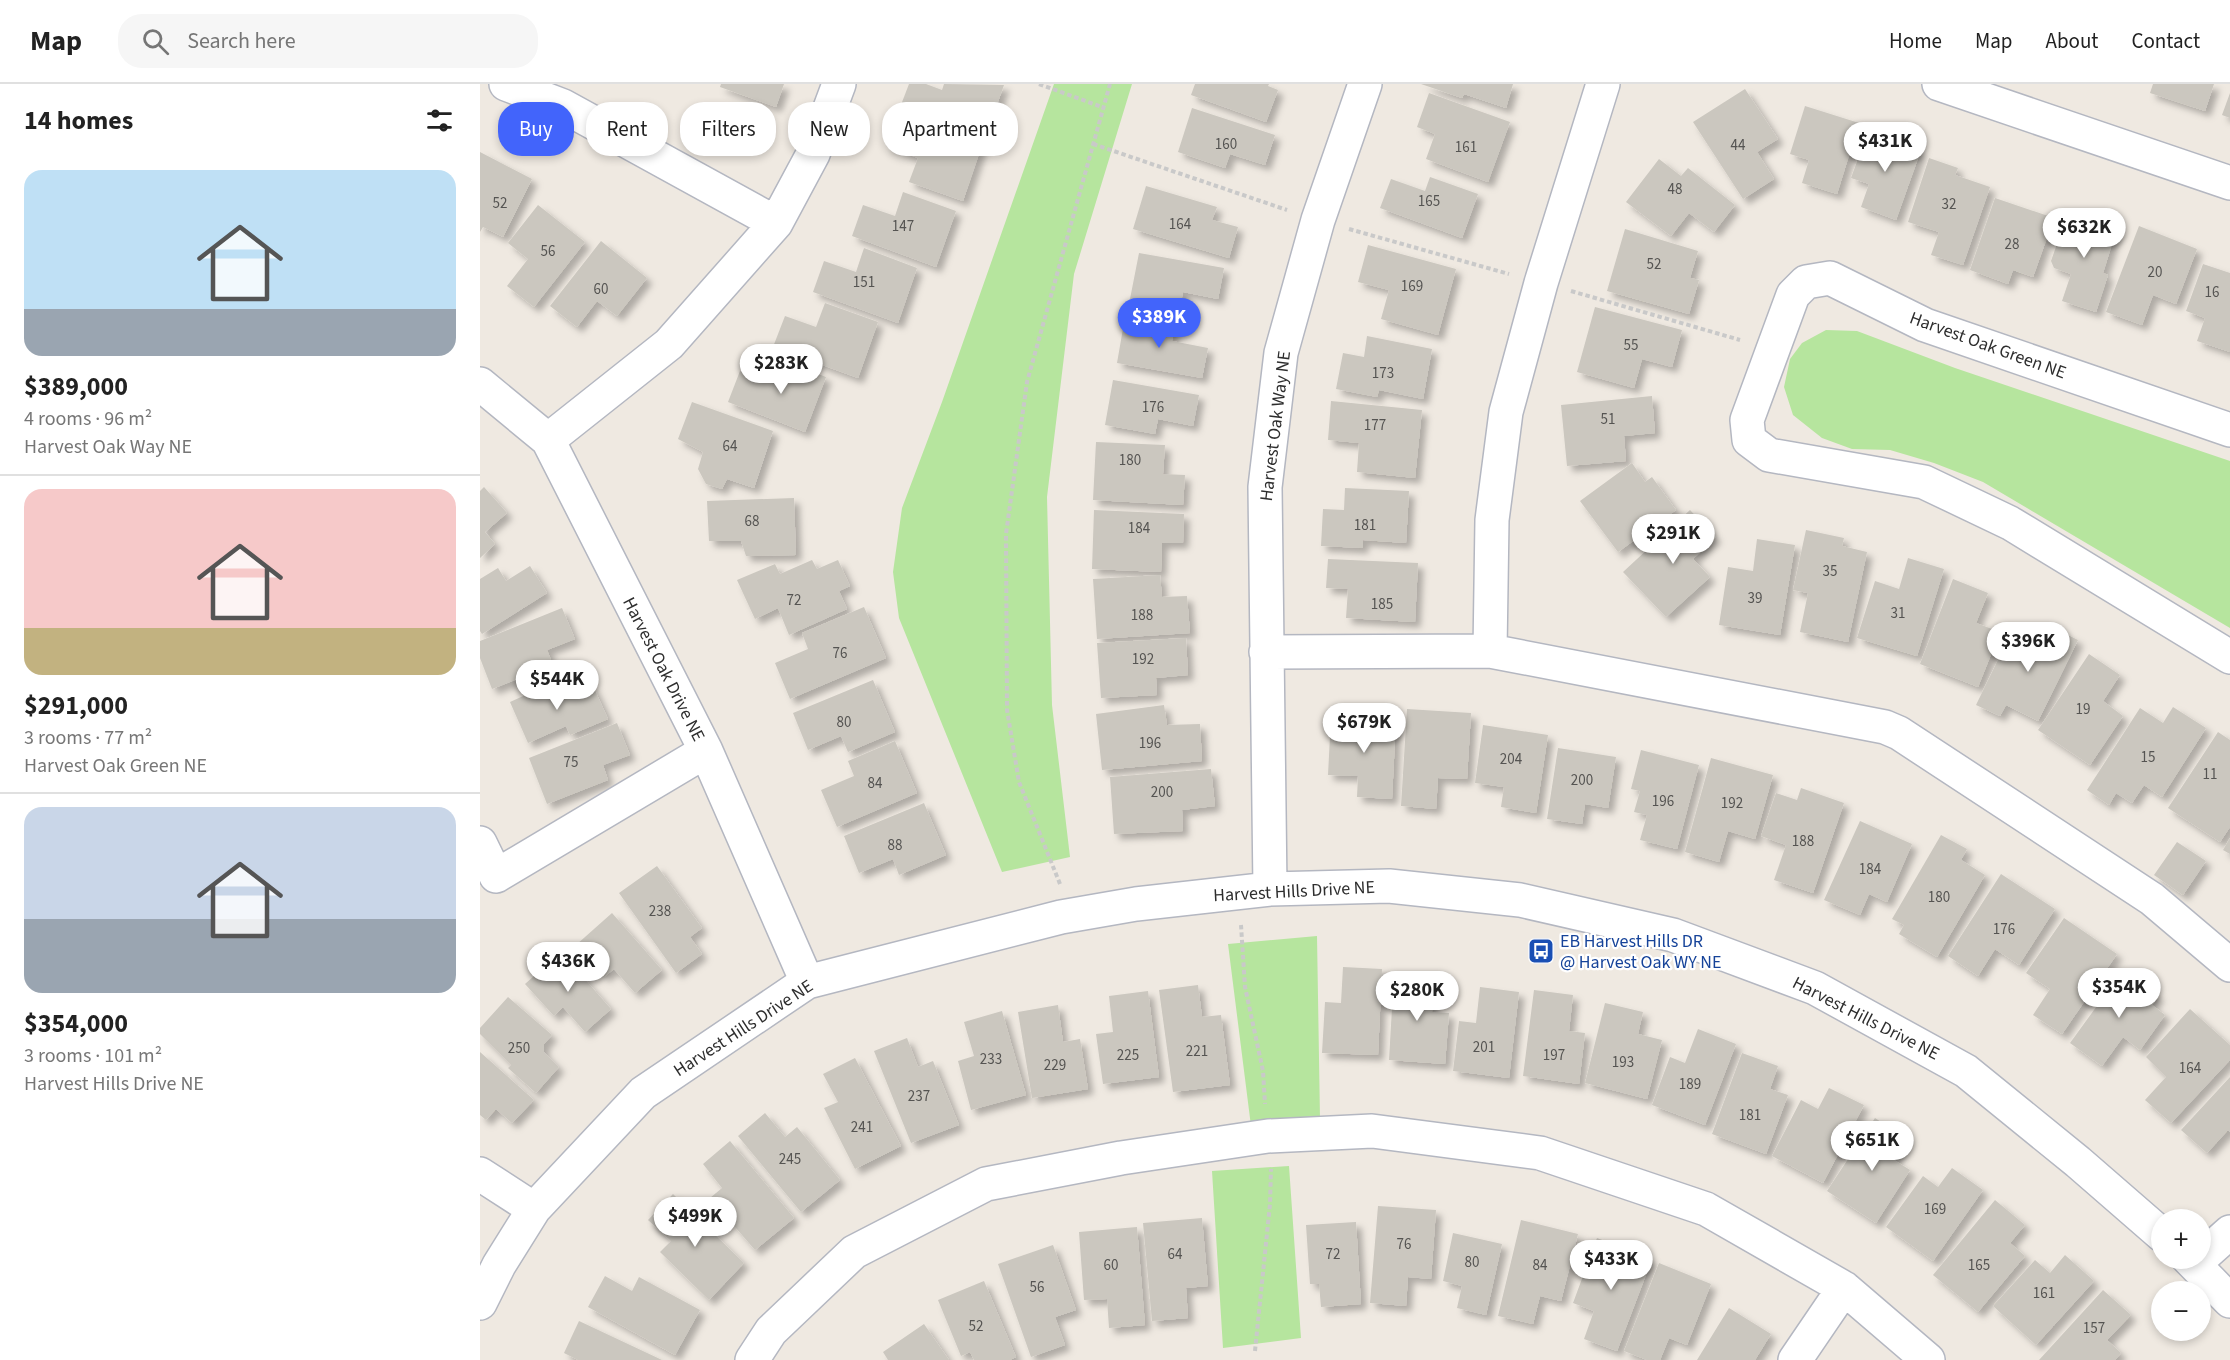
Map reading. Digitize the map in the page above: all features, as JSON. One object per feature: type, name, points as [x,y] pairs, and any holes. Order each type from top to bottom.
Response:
[{"type":"street","points":[[506,84],[563,106],[776,223]]},
{"type":"street","points":[[548,440],[669,344],[776,223],[813,154],[838,84]]},
{"type":"street","name":"Harvest Oak Way NE","points":[[1270,889],[1264,487],[1281,354],[1318,220],[1365,84]]},
{"type":"street","points":[[1490,651],[1492,520],[1506,412],[1541,283],[1603,84]]},
{"type":"street","points":[[1940,84],[2230,183]]},
{"type":"street","name":"Harvest Oak Green NE","points":[[2230,430],[1925,326],[1830,278],[1806,282],[1792,295],[1747,420],[1749,440],[1768,455],[1924,482],[2010,523],[2230,657]]},
{"type":"street","name":"Harvest Oak Drive NE","points":[[480,384],[548,440],[706,751],[807,982]]},
{"type":"street","points":[[1266,652],[1490,651],[1885,727],[1899,733],[2152,899],[2230,965]]},
{"type":"street","points":[[480,843],[496,876],[706,751]]},
{"type":"street","name":"Harvest Hills Drive NE","points":[[480,1303],[489,1259],[644,1093],[807,982],[1061,917],[1136,904],[1270,889],[1389,886],[1520,900],[1672,935],[1815,988],[1965,1071],[2078,1162],[2151,1225]]},
{"type":"street","points":[[752,1360],[771,1331],[854,1252],[986,1184],[1120,1158],[1268,1136],[1372,1131],[1540,1153],[1706,1209],[1844,1288],[1928,1360]]},
{"type":"street","points":[[480,1174],[534,1209]]},
{"type":"street","points":[[2211,1246],[2230,1232]]},
{"type":"street","points":[[2199,1269],[2230,1301]]},
{"type":"street","points":[[1795,1360],[1844,1288]]},
{"type":"path","points":[[1039,84],[1102,107]]},
{"type":"path","points":[[1061,917],[1060,882],[1019,782],[1007,710],[1006,534],[1027,382],[1110,84]]},
{"type":"path","points":[[1093,144],[1318,220]]},
{"type":"path","points":[[1232,892],[1242,927],[1245,987],[1263,1071],[1266,1114]]},
{"type":"path","points":[[1255,1351],[1270,1204],[1272,1161]]},
{"type":"green space","points":[[1054,84],[1132,84],[1074,274],[1047,497],[1052,705],[1070,857],[1002,872],[899,618],[893,572],[902,508],[942,402]]},
{"type":"green space","points":[[1826,330],[1857,331],[1955,368],[2230,461],[2230,628],[1983,482],[1934,463],[1890,450],[1852,449],[1822,438],[1793,415],[1784,387],[1790,359],[1802,343]]},
{"type":"green space","points":[[1317,936],[1320,1119],[1251,1126],[1228,944]]},
{"type":"green space","points":[[1289,1166],[1301,1338],[1223,1348],[1212,1171]]},
{"type":"building","points":[[721,84],[784,84],[776,107],[776,102],[762,102],[720,87]]},
{"type":"building","points":[[909,84],[926,84],[942,90],[944,84],[1004,85],[998,102],[902,102]]},
{"type":"building","points":[[1195,84],[1269,84],[1268,86],[1278,90],[1266,122],[1191,95]]},
{"type":"building","points":[[1421,84],[1513,84],[1506,108],[1464,94],[1462,98]]},
{"type":"building","points":[[2153,84],[2214,84],[2205,111],[2150,93]]},
{"type":"building","points":[[1745,89],[1778,139],[1757,152],[1774,179],[1743,199],[1693,122]]},
{"type":"building","points":[[1429,93],[1510,122],[1488,182],[1426,159],[1435,134],[1417,127]]},
{"type":"building","points":[[2230,93],[2230,118],[2222,115]]},
{"type":"building","points":[[1805,106],[1859,123],[1837,194],[1802,183],[1809,160],[1790,154]]},
{"type":"building","points":[[1192,108],[1275,135],[1265,165],[1230,154],[1225,168],[1178,152]]},
{"type":"building","points":[[1868,131],[1921,150],[1896,220],[1861,207],[1869,184],[1851,178]]},
{"type":"building","points":[[480,152],[532,179],[503,237],[483,227],[480,232]]},
{"type":"building","points":[[913,156],[978,156],[963,201],[909,182],[918,158]]},
{"type":"building","points":[[1929,158],[1958,168],[1955,175],[1990,187],[1963,265],[1931,255],[1939,232],[1908,222]]},
{"type":"building","points":[[1659,159],[1681,176],[1688,168],[1735,205],[1714,232],[1689,213],[1671,236],[1626,202]]},
{"type":"building","points":[[1430,177],[1478,194],[1462,238],[1380,208],[1391,179],[1425,191]]},
{"type":"building","points":[[1146,186],[1217,207],[1212,220],[1238,227],[1229,258],[1133,229]]},
{"type":"building","points":[[903,192],[956,211],[936,267],[852,236],[863,205],[895,216]]},
{"type":"building","points":[[1995,198],[2054,218],[2033,277],[2013,270],[2008,284],[1970,270]]},
{"type":"building","points":[[538,205],[585,242],[534,307],[507,286],[528,259],[508,243]]},
{"type":"building","points":[[2068,212],[2117,228],[2103,273],[2108,275],[2096,312],[2062,301],[2071,274],[2054,268],[2051,261]]},
{"type":"building","points":[[2139,226],[2197,249],[2176,304],[2153,295],[2142,325],[2106,312]]},
{"type":"building","points":[[1625,229],[1698,251],[1690,278],[1699,280],[1689,314],[1607,291]]},
{"type":"building","points":[[601,241],[647,278],[617,316],[597,301],[577,327],[550,306]]},
{"type":"building","points":[[1368,245],[1456,269],[1438,335],[1381,319],[1389,290],[1358,282]]},
{"type":"building","points":[[864,248],[917,268],[898,323],[813,292],[824,261],[856,272]]},
{"type":"building","points":[[1139,253],[1224,268],[1218,299],[1183,292],[1180,308],[1130,299]]},
{"type":"building","points":[[2203,264],[2230,273],[2230,352],[2197,341],[2205,318],[2186,311]]},
{"type":"building","points":[[825,303],[878,322],[858,378],[773,347],[785,316],[816,327]]},
{"type":"building","points":[[1595,307],[1682,330],[1672,367],[1642,359],[1634,388],[1577,372]]},
{"type":"building","points":[[1125,317],[1175,326],[1172,341],[1208,348],[1202,378],[1117,363]]},
{"type":"building","points":[[1367,336],[1432,349],[1423,399],[1379,390],[1377,397],[1336,389],[1343,353],[1364,357]]},
{"type":"building","points":[[780,359],[826,377],[805,432],[728,402],[740,371],[772,383]]},
{"type":"building","points":[[1113,380],[1199,395],[1193,426],[1158,419],[1155,434],[1105,425]]},
{"type":"building","points":[[1652,396],[1655,433],[1624,436],[1626,461],[1567,466],[1561,405]]},
{"type":"building","points":[[1331,401],[1422,410],[1415,478],[1357,472],[1359,443],[1328,440]]},
{"type":"building","points":[[692,402],[773,431],[754,488],[727,479],[722,489],[706,484],[698,469],[703,452],[678,439]]},
{"type":"building","points":[[1096,442],[1165,445],[1163,474],[1185,475],[1183,505],[1093,500]]},
{"type":"building","points":[[1632,463],[1645,482],[1652,477],[1676,510],[1618,552],[1580,501]]},
{"type":"building","points":[[484,487],[507,513],[485,532],[495,544],[480,558],[480,491]]},
{"type":"building","points":[[1345,488],[1409,491],[1406,543],[1363,540],[1363,548],[1321,546],[1323,509],[1344,510]]},
{"type":"building","points":[[794,498],[796,555],[746,556],[741,541],[709,541],[707,501]]},
{"type":"building","points":[[1094,510],[1184,514],[1183,543],[1162,543],[1161,572],[1092,569]]},
{"type":"building","points":[[1690,510],[1716,537],[1693,559],[1710,577],[1666,617],[1623,572]]},
{"type":"building","points":[[1806,530],[1844,538],[1842,546],[1867,552],[1848,642],[1800,632],[1808,593],[1793,590]]},
{"type":"building","points":[[1757,539],[1795,545],[1780,635],[1719,625],[1728,567],[1753,571]]},
{"type":"building","points":[[1908,558],[1944,569],[1917,656],[1857,638],[1875,581],[1899,589]]},
{"type":"building","points":[[1328,559],[1418,563],[1415,622],[1346,618],[1348,589],[1326,588]]},
{"type":"building","points":[[812,560],[817,569],[838,560],[850,586],[839,591],[847,609],[789,635],[778,608],[755,619],[737,580],[775,564],[780,574]]},
{"type":"building","points":[[530,566],[547,593],[482,634],[480,631],[480,579],[498,568],[506,581]]},
{"type":"building","points":[[1160,575],[1162,597],[1187,596],[1190,633],[1097,639],[1093,579]]},
{"type":"building","points":[[1953,579],[1988,593],[1976,623],[2000,632],[1978,687],[1920,664]]},
{"type":"building","points":[[864,607],[886,658],[790,699],[775,663],[808,649],[802,633]]},
{"type":"building","points":[[562,608],[575,639],[547,650],[553,665],[492,689],[480,658],[480,641]]},
{"type":"building","points":[[2043,623],[2078,640],[2038,721],[2006,705],[2000,716],[1976,705],[2011,633],[2033,643]]},
{"type":"building","points":[[1186,638],[1188,675],[1156,678],[1157,695],[1101,698],[1097,643]]},
{"type":"building","points":[[2089,654],[2120,675],[2103,701],[2123,716],[2090,765],[2038,730]]},
{"type":"building","points":[[561,679],[569,697],[593,686],[608,719],[570,735],[566,726],[528,743],[510,702]]},
{"type":"building","points":[[873,680],[895,732],[848,752],[841,736],[808,750],[793,713]]},
{"type":"building","points":[[1164,705],[1167,725],[1200,724],[1202,761],[1102,770],[1096,714]]},
{"type":"building","points":[[2173,707],[2206,728],[2162,797],[2144,785],[2132,803],[2116,793],[2109,805],[2087,790],[2140,708],[2163,723]]},
{"type":"building","points":[[1407,709],[1471,713],[1467,779],[1438,778],[1436,809],[1401,806]]},
{"type":"building","points":[[1331,717],[1396,720],[1392,799],[1357,797],[1358,776],[1328,775]]},
{"type":"building","points":[[617,723],[630,755],[603,765],[608,780],[547,804],[529,758]]},
{"type":"building","points":[[1483,725],[1548,735],[1536,813],[1501,807],[1504,787],[1475,783]]},
{"type":"building","points":[[2218,732],[2230,740],[2230,827],[2220,842],[2168,808]]},
{"type":"building","points":[[895,741],[917,793],[837,827],[821,790],[854,776],[848,761]]},
{"type":"building","points":[[1558,748],[1616,757],[1608,808],[1585,804],[1582,824],[1547,819]]},
{"type":"building","points":[[1641,750],[1699,765],[1677,849],[1640,840],[1647,815],[1634,812],[1640,791],[1631,789]]},
{"type":"building","points":[[1711,758],[1773,775],[1755,839],[1728,831],[1719,862],[1685,852]]},
{"type":"building","points":[[1211,769],[1215,806],[1182,810],[1183,831],[1114,834],[1110,777]]},
{"type":"building","points":[[1801,788],[1844,803],[1813,893],[1774,880],[1786,845],[1761,836],[1776,793],[1797,800]]},
{"type":"building","points":[[924,803],[946,855],[899,875],[893,859],[859,873],[844,836]]},
{"type":"building","points":[[1860,821],[1912,844],[1887,902],[1869,894],[1860,915],[1824,900]]},
{"type":"building","points":[[1941,835],[1967,849],[1961,860],[1985,875],[1937,957],[1899,934],[1904,925],[1892,919]]},
{"type":"building","points":[[2230,838],[2230,854],[2223,850]]},
{"type":"building","points":[[2177,842],[2206,861],[2183,895],[2154,875]]},
{"type":"building","points":[[657,866],[702,928],[690,937],[702,954],[676,973],[619,893]]},
{"type":"building","points":[[2001,874],[2055,909],[2019,965],[1995,949],[1978,976],[1948,956]]},
{"type":"building","points":[[612,913],[662,970],[635,993],[614,969],[604,977],[576,945]]},
{"type":"building","points":[[2064,918],[2117,954],[2062,1034],[2033,1015],[2050,989],[2026,973]]},
{"type":"building","points":[[561,952],[611,1009],[585,1032],[563,1007],[554,1016],[525,984]]},
{"type":"building","points":[[1343,967],[1382,969],[1378,1055],[1322,1053],[1325,1002],[1341,1003]]},
{"type":"building","points":[[2123,970],[2159,996],[2152,1005],[2165,1015],[2140,1050],[2123,1037],[2102,1066],[2070,1043]]},
{"type":"building","points":[[1394,973],[1434,976],[1432,1012],[1449,1013],[1445,1064],[1389,1060]]},
{"type":"building","points":[[1198,985],[1202,1017],[1221,1015],[1230,1085],[1173,1092],[1159,990]]},
{"type":"building","points":[[1480,987],[1519,992],[1509,1078],[1453,1071],[1459,1021],[1476,1023]]},
{"type":"building","points":[[1534,990],[1573,995],[1569,1031],[1585,1033],[1579,1084],[1523,1076]]},
{"type":"building","points":[[1148,991],[1159,1077],[1103,1084],[1096,1034],[1113,1032],[1109,996]]},
{"type":"building","points":[[508,997],[552,1035],[544,1044],[544,1052],[559,1067],[536,1093],[508,1068],[511,1065],[480,1034],[480,1028]]},
{"type":"building","points":[[1605,1003],[1643,1012],[1638,1034],[1662,1040],[1647,1099],[1585,1083]]},
{"type":"building","points":[[1058,1005],[1063,1042],[1080,1039],[1088,1089],[1032,1098],[1018,1012]]},
{"type":"building","points":[[2190,1009],[2230,1045],[2230,1060],[2171,1123],[2145,1100],[2166,1077],[2146,1057]]},
{"type":"building","points":[[1002,1011],[1026,1095],[971,1110],[958,1061],[974,1056],[964,1022]]},
{"type":"building","points":[[1698,1029],[1736,1044],[1705,1125],[1652,1105],[1670,1057],[1685,1063]]},
{"type":"building","points":[[907,1038],[918,1067],[933,1061],[959,1125],[911,1143],[874,1051]]},
{"type":"building","points":[[480,1052],[534,1100],[512,1123],[496,1109],[486,1120],[480,1115]]},
{"type":"building","points":[[1742,1053],[1778,1066],[1770,1089],[1788,1095],[1766,1154],[1712,1134]]},
{"type":"building","points":[[855,1058],[901,1146],[855,1169],[824,1108],[838,1102],[823,1074]]},
{"type":"building","points":[[2230,1077],[2230,1132],[2228,1130],[2207,1153],[2181,1130]]},
{"type":"building","points":[[1829,1088],[1864,1105],[1823,1183],[1772,1156],[1801,1100],[1818,1109]]},
{"type":"building","points":[[765,1113],[785,1137],[797,1127],[840,1180],[801,1212],[738,1136]]},
{"type":"building","points":[[1875,1118],[1907,1139],[1894,1160],[1910,1170],[1876,1223],[1827,1191]]},
{"type":"building","points":[[730,1141],[794,1218],[755,1250],[710,1198],[722,1188],[703,1164]]},
{"type":"building","points":[[1952,1168],[1983,1190],[1933,1261],[1886,1227],[1923,1176],[1938,1187]]},
{"type":"building","points":[[673,1194],[744,1263],[709,1300],[660,1252],[671,1241],[648,1220]]},
{"type":"building","points":[[1995,1200],[2025,1225],[2010,1243],[2025,1256],[1978,1312],[1933,1275]]},
{"type":"building","points":[[1378,1206],[1436,1210],[1431,1279],[1408,1277],[1406,1306],[1370,1303]]},
{"type":"building","points":[[1202,1218],[1208,1286],[1186,1288],[1188,1318],[1152,1321],[1143,1223]]},
{"type":"building","points":[[1521,1220],[1578,1234],[1561,1301],[1540,1296],[1533,1324],[1498,1316]]},
{"type":"building","points":[[1356,1222],[1361,1304],[1321,1307],[1319,1284],[1310,1284],[1306,1225]]},
{"type":"building","points":[[1137,1227],[1145,1325],[1109,1328],[1107,1299],[1084,1300],[1079,1232]]},
{"type":"building","points":[[1453,1233],[1502,1244],[1486,1315],[1457,1308],[1462,1286],[1443,1281]]},
{"type":"building","points":[[1597,1238],[1652,1259],[1617,1351],[1584,1339],[1594,1311],[1573,1303]]},
{"type":"building","points":[[1053,1245],[1076,1310],[1055,1317],[1065,1345],[1031,1357],[998,1264]]},
{"type":"building","points":[[2065,1255],[2094,1281],[2036,1345],[1993,1306],[2035,1260],[2050,1273]]},
{"type":"building","points":[[1659,1263],[1711,1284],[1687,1345],[1669,1338],[1660,1360],[1647,1360],[1624,1351]]},
{"type":"building","points":[[605,1276],[632,1291],[639,1277],[700,1310],[675,1355],[588,1307]]},
{"type":"building","points":[[984,1281],[1016,1357],[1010,1360],[974,1360],[970,1352],[961,1356],[938,1300]]},
{"type":"building","points":[[2103,1290],[2131,1315],[2107,1340],[2121,1353],[2115,1360],[2039,1360]]},
{"type":"building","points":[[1729,1308],[1771,1334],[1755,1360],[1697,1360]]},
{"type":"building","points":[[579,1321],[662,1360],[578,1360],[564,1353]]},
{"type":"building","points":[[924,1324],[949,1360],[888,1360],[883,1352]]},
{"type":"place","name":"EB Harvest Hills DR @ Harvest Oak WY NE","points":[[1541,951]]}]
